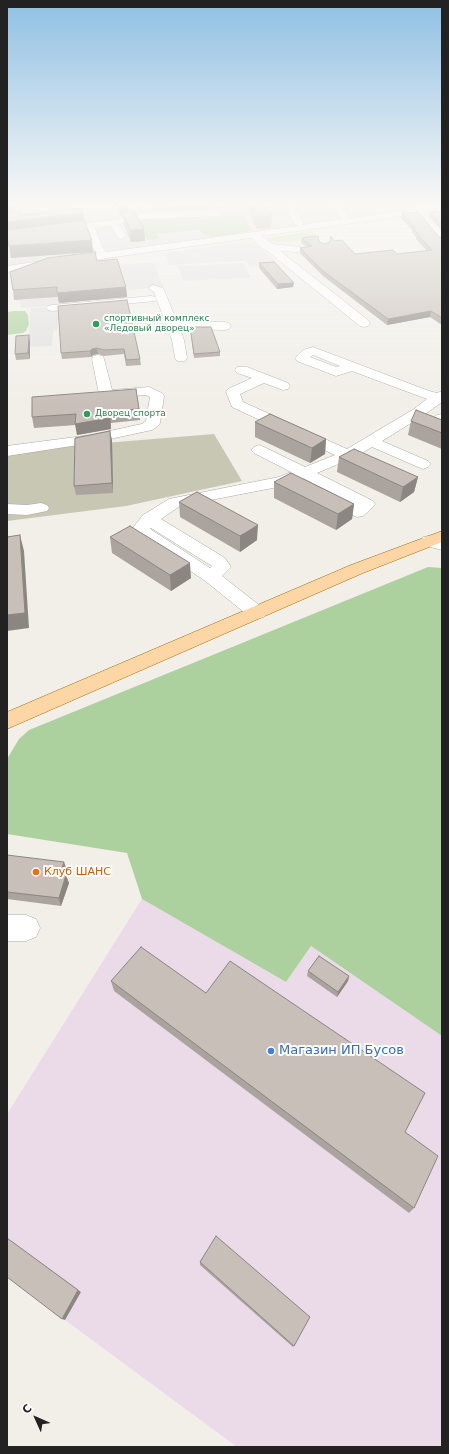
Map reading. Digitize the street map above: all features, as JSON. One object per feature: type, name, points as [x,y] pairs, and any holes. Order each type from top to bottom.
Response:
[{"type":"main road","points":[[7,721],[357,569],[438,540]]},
{"type":"street","points":[[7,273],[18,272]]},
{"type":"street","points":[[299,272],[364,323]]},
{"type":"street","points":[[52,308],[152,294],[159,290],[178,340],[181,358]]},
{"type":"street","points":[[172,325],[225,326]]},
{"type":"street","points":[[98,359],[106,394]]},
{"type":"street","points":[[352,366],[371,374],[362,381],[413,400],[435,401]]},
{"type":"street","points":[[242,370],[283,386]]},
{"type":"street","points":[[264,378],[233,392],[237,404],[348,455]]},
{"type":"street","points":[[7,451],[91,439],[147,427],[153,423],[157,396],[149,391],[91,395]]},
{"type":"street","points":[[257,613],[210,576],[222,567],[219,562],[149,519],[166,506],[184,500],[290,479],[348,455],[435,401]]},
{"type":"street","points":[[442,418],[436,423],[442,425]]},
{"type":"street","points":[[370,441],[395,459],[423,464]]},
{"type":"street","points":[[259,450],[367,504],[357,512],[290,479]]},
{"type":"street","points":[[7,509],[27,510],[41,508]]},
{"type":"shaded area","points":[[122,272],[157,272],[164,287],[128,290]]},
{"type":"shaded area","points":[[180,272],[248,272],[251,278],[183,281]]},
{"type":"shaded area","points":[[77,296],[79,304],[21,308],[20,300]]},
{"type":"shaded area","points":[[58,307],[58,330],[53,331],[52,346],[28,347],[31,308]]},
{"type":"shaded area","points":[[214,434],[242,481],[126,506],[7,521],[7,451]]},
{"type":"shaded area","points":[[142,899],[286,982],[311,946],[442,1036],[442,1447],[237,1447],[65,1320],[81,1292],[7,1238],[7,1114]]},
{"type":"green space","points":[[25,311],[28,315],[29,324],[26,331],[23,333],[7,335],[7,312]]},
{"type":"green space","points":[[428,567],[442,568],[442,1036],[311,946],[286,982],[142,899],[127,853],[7,834],[7,759],[19,739],[29,730]]},
{"type":"building","points":[[10,272],[121,272],[126,287],[57,293],[57,287],[13,290]]},
{"type":"building","points":[[267,272],[283,272],[294,283],[278,284]]},
{"type":"building","points":[[324,272],[442,272],[442,318],[431,311],[388,319]]},
{"type":"building","name":"спортивный комплекс «Ледовый дворец»","points":[[127,300],[140,359],[126,360],[124,349],[104,350],[97,348],[90,351],[61,353],[58,306]]},
{"type":"building","points":[[190,327],[211,327],[220,352],[194,354]]},
{"type":"building","points":[[29,335],[28,353],[15,354],[16,336]]},
{"type":"building","points":[[136,389],[139,409],[110,411],[110,418],[75,424],[76,414],[32,417],[32,397]]},
{"type":"building","points":[[416,410],[442,420],[442,433],[411,421]]},
{"type":"building","points":[[270,414],[326,439],[312,448],[255,422]]},
{"type":"building","points":[[110,431],[112,483],[74,486],[75,438]]},
{"type":"building","points":[[354,449],[418,477],[403,487],[339,457]]},
{"type":"building","points":[[291,473],[354,504],[338,514],[274,482]]},
{"type":"building","points":[[197,492],[258,525],[240,536],[179,502]]},
{"type":"building","points":[[130,526],[190,563],[170,575],[110,537]]},
{"type":"building","points":[[20,535],[25,613],[7,615],[7,537]]},
{"type":"building","points":[[7,855],[64,862],[60,874],[66,875],[59,898],[7,892]]},
{"type":"building","name":"Магазин ИП Бусов","points":[[141,947],[206,993],[230,961],[425,1093],[405,1132],[438,1156],[414,1208],[111,981]]},
{"type":"building","points":[[319,956],[349,976],[338,992],[308,971]]},
{"type":"building","points":[[216,1236],[310,1317],[294,1346],[200,1262]]},
{"type":"building","points":[[7,1238],[78,1290],[62,1319],[7,1277]]},
{"type":"place","name":"спортивный комплекс «Ледовый дворец»","points":[[96,324]]},
{"type":"place","name":"Дворец спорта","points":[[87,414]]},
{"type":"place","name":"Клуб ШАНС","points":[[36,872]]},
{"type":"place","name":"Магазин ИП Бусов","points":[[271,1051]]}]
